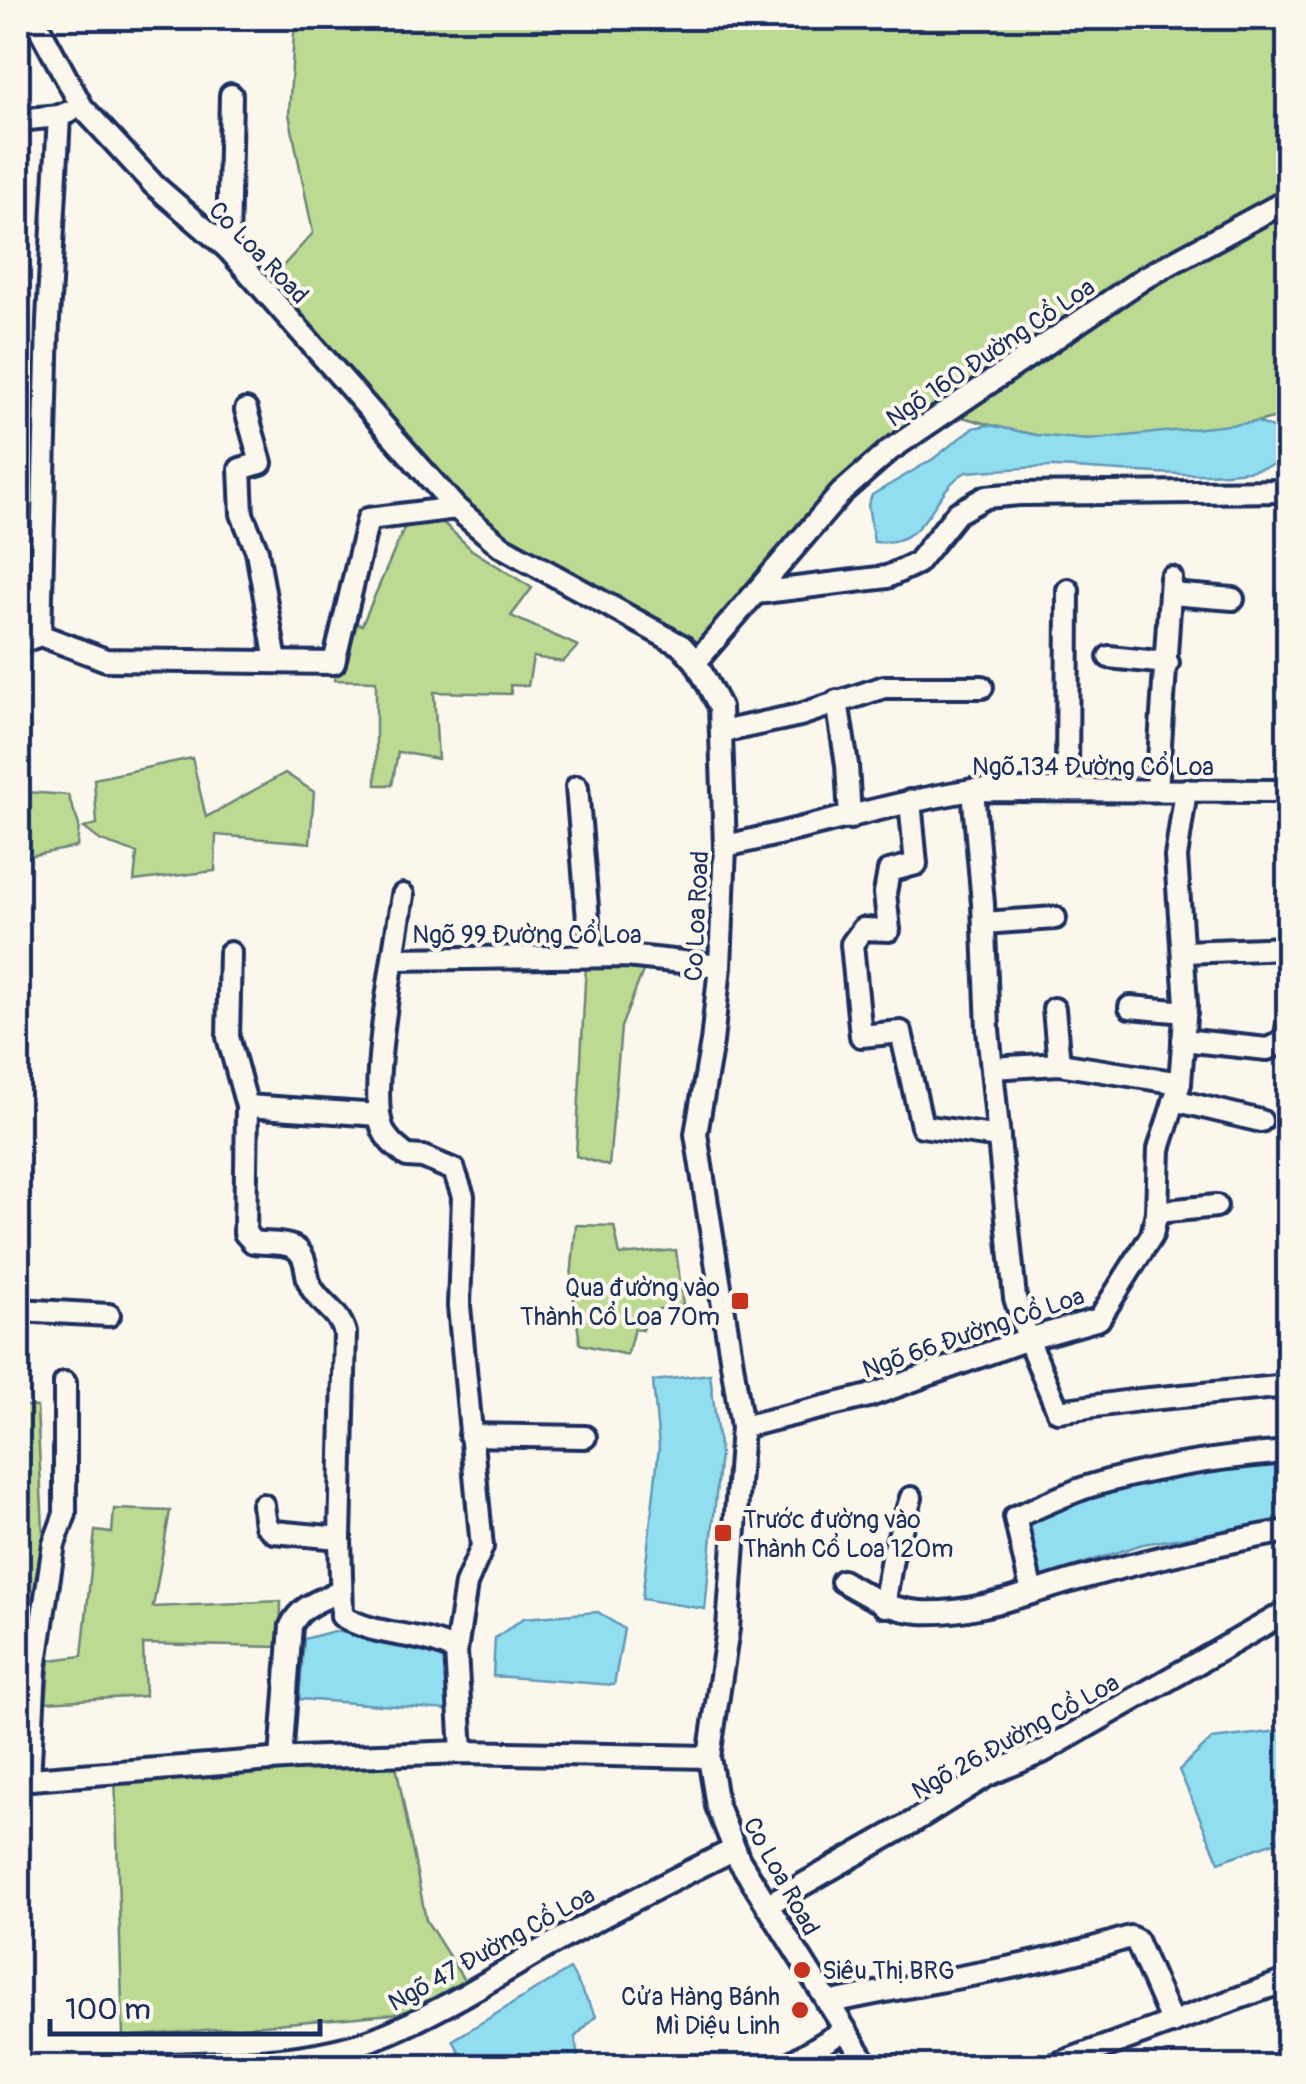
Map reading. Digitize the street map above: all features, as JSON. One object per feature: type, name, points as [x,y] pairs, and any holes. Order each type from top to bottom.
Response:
[{"type":"street","name":"Co Loa Road","points":[[34,18],[82,107],[154,185],[228,248],[456,508],[501,546],[682,646],[696,662],[720,707],[725,846],[720,966],[696,1134],[742,1427],[728,1630],[709,1757],[716,1806],[735,1849],[868,2066]]},
{"type":"street","points":[[228,248],[231,96]]},
{"type":"street","points":[[18,120],[59,116],[82,107]]},
{"type":"street","points":[[40,635],[46,358],[59,116]]},
{"type":"street","name":"Ngõ 160 Đường Cổ Loa","points":[[696,662],[841,492],[890,450],[1144,278],[1288,200]]},
{"type":"street","points":[[246,410],[261,462],[240,469],[242,514],[257,551],[276,662]]},
{"type":"street","points":[[756,592],[887,578],[918,563],[958,514],[986,498],[1019,494],[1288,491]]},
{"type":"street","points":[[18,644],[40,635],[106,660],[334,663],[368,519],[456,508]]},
{"type":"street","points":[[1156,790],[1171,586],[1233,599]]},
{"type":"street","points":[[1067,790],[1068,590]]},
{"type":"street","points":[[1109,657],[1168,664]]},
{"type":"street","points":[[721,732],[800,715],[884,687],[982,686]]},
{"type":"street","points":[[837,701],[850,818]]},
{"type":"street","points":[[577,787],[591,956]]},
{"type":"street","points":[[973,790],[992,1068],[1015,1298],[1058,1411],[1288,1386]]},
{"type":"street","name":"Ngõ 134 Đường Cổ Loa","points":[[725,846],[910,801],[973,790],[1288,791]]},
{"type":"street","name":"Ngõ 66 Đường Cổ Loa","points":[[742,1427],[869,1396],[1028,1339],[1099,1319],[1147,1244],[1157,1212],[1159,1149],[1177,1092],[1186,1012],[1176,857],[1186,790]]},
{"type":"street","points":[[910,801],[916,864],[888,872],[885,893],[889,930],[862,928],[852,944],[861,1036],[901,1032],[922,1126],[1000,1137]]},
{"type":"street","points":[[403,895],[382,1055],[379,1115],[383,1132],[407,1156],[438,1161],[454,1170],[462,1196],[459,1306],[482,1547],[466,1584],[456,1651],[462,1752]]},
{"type":"street","points":[[984,923],[1054,918]]},
{"type":"street","points":[[1184,952],[1288,948]]},
{"type":"street","points":[[230,953],[228,1037],[247,1106],[246,1236],[253,1242],[298,1250],[310,1285],[340,1317],[345,1333],[342,1616],[362,1628],[436,1640],[456,1651]]},
{"type":"street","name":"Ngõ 99 Đường Cổ Loa","points":[[394,960],[626,956],[720,966]]},
{"type":"street","points":[[1130,1008],[1186,1012]]},
{"type":"street","points":[[1054,1009],[1059,1064]]},
{"type":"street","points":[[1183,1040],[1267,1049],[1284,1042],[1288,1026]]},
{"type":"street","points":[[992,1068],[1059,1064],[1177,1092],[1261,1120]]},
{"type":"street","points":[[247,1106],[379,1115]]},
{"type":"street","points":[[1157,1212],[1216,1206]]},
{"type":"street","points":[[18,1310],[109,1315]]},
{"type":"street","points":[[64,1383],[66,1514],[54,1544],[23,1780],[281,1759],[462,1752],[709,1757]]},
{"type":"street","points":[[470,1436],[586,1438]]},
{"type":"street","points":[[1032,1593],[1015,1517],[1086,1487],[1148,1472],[1288,1452]]},
{"type":"street","points":[[884,1606],[892,1558],[911,1498]]},
{"type":"street","points":[[263,1506],[266,1525],[274,1532],[340,1538]]},
{"type":"street","points":[[842,1581],[884,1606],[921,1612],[1001,1603],[1200,1548],[1288,1531]]},
{"type":"street","points":[[281,1759],[291,1626],[295,1616],[307,1606],[340,1591]]},
{"type":"street","name":"Ngõ 26 Đường Cổ Loa","points":[[767,1906],[988,1775],[1042,1752],[1288,1610]]},
{"type":"street","name":"Ngõ 47 Đường Cổ Loa","points":[[142,2066],[327,2052],[375,2038],[439,2010],[594,1920],[735,1849]]},
{"type":"street","points":[[828,2002],[1048,1961],[1130,1937],[1136,1940],[1172,2023]]},
{"type":"street","points":[[1052,2066],[1288,1980]]},
{"type":"street","points":[[786,2066],[845,2030]]},
{"type":"green space","points":[[295,18],[1288,18],[1288,414],[1190,433],[1090,440],[1035,435],[946,412],[841,493],[696,662],[501,546],[263,288],[313,233],[289,114]]},
{"type":"green space","points":[[436,516],[472,550],[532,588],[511,616],[578,646],[563,662],[533,657],[528,686],[510,685],[511,694],[434,692],[438,759],[398,752],[392,785],[376,785],[376,681],[334,680],[353,623],[362,625],[405,526]]},
{"type":"green space","points":[[192,758],[206,817],[285,773],[314,792],[310,843],[216,835],[215,871],[134,881],[137,853],[101,841],[84,828],[97,824],[94,779]]},
{"type":"green space","points":[[26,792],[68,795],[79,825],[77,847],[18,858],[18,807]]},
{"type":"green space","points":[[586,963],[645,966],[621,1027],[609,1166],[576,1156]]},
{"type":"green space","points":[[576,1225],[614,1226],[620,1255],[676,1250],[683,1305],[647,1311],[642,1330],[634,1329],[627,1355],[580,1344],[571,1278]]},
{"type":"green space","points":[[18,1405],[37,1407],[44,1551],[33,1656],[18,1655]]},
{"type":"green space","points":[[114,1509],[170,1511],[153,1607],[281,1601],[280,1647],[143,1644],[145,1696],[46,1702],[50,1660],[82,1656],[95,1531],[112,1533]]},
{"type":"green space","points":[[394,1755],[426,1920],[471,1991],[439,2010],[123,2037],[115,1772]]},
{"type":"water","points":[[1258,422],[1279,431],[1286,449],[1283,460],[1263,468],[1205,474],[1052,467],[966,472],[907,536],[874,542],[868,505],[872,495],[933,459],[973,428],[989,425],[1088,440]]},
{"type":"water","points":[[710,1374],[720,1453],[705,1609],[642,1599],[659,1447],[653,1381]]},
{"type":"water","points":[[1288,1460],[1288,1521],[1143,1544],[1032,1580],[1021,1521],[1100,1489],[1157,1474]]},
{"type":"water","points":[[598,1612],[624,1629],[614,1685],[493,1676],[495,1638],[524,1618]]},
{"type":"water","points":[[334,1631],[443,1651],[453,1662],[448,1710],[299,1699],[304,1639]]},
{"type":"water","points":[[18,1659],[28,1660],[23,1736],[18,1736]]},
{"type":"water","points":[[1288,1730],[1288,1837],[1219,1862],[1179,1770],[1212,1739]]},
{"type":"water","points":[[570,1969],[596,2016],[575,2037],[579,2066],[467,2066],[453,2040]]},
{"type":"place","name":"Qua đường vào Thành Cổ Loa 70m","points":[[740,1301]]},
{"type":"place","name":"Trước đường vào Thành Cổ Loa 120m","points":[[723,1533]]},
{"type":"place","name":"Siêu Thị BRG","points":[[802,1970]]},
{"type":"place","name":"Cửa Hàng Bánh Mì Diệu Linh","points":[[800,2010]]}]
